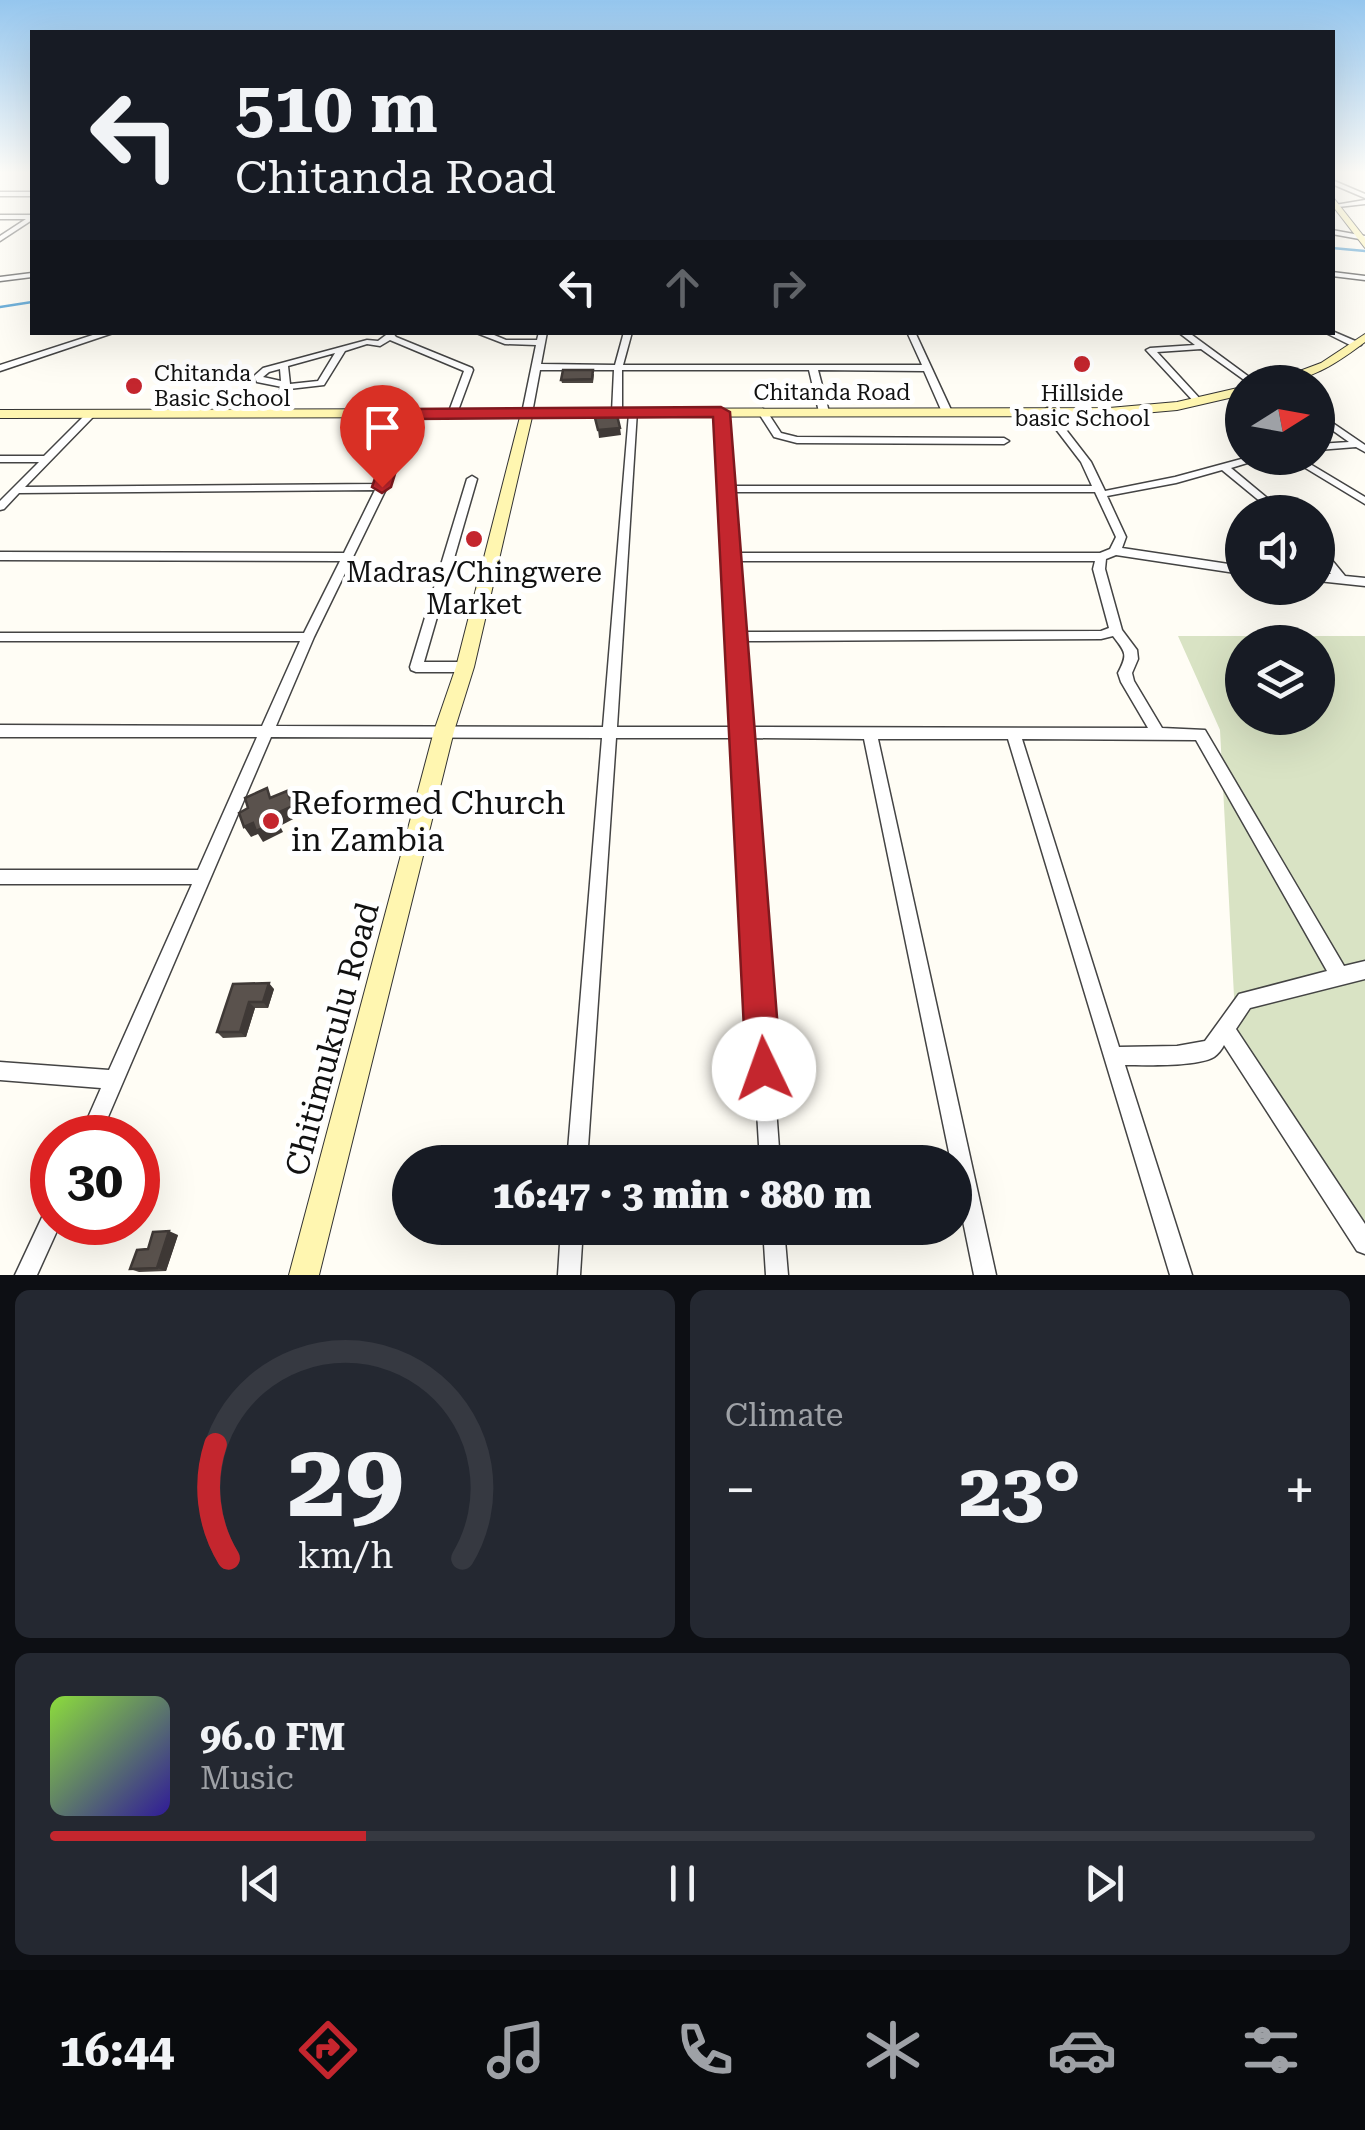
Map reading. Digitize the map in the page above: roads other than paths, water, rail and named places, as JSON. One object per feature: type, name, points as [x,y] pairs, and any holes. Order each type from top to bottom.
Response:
[{"type":"street","points":[[1335,274],[1365,278]]},
{"type":"street","points":[[0,279],[30,275]]},
{"type":"street","points":[[1335,334],[1361,341]]},
{"type":"street","points":[[342,349],[321,383],[286,386],[258,378],[261,372],[284,365],[367,342],[380,344],[388,335]]},
{"type":"street","points":[[391,335],[468,370],[453,414]]},
{"type":"street","points":[[486,335],[505,342],[542,338],[527,414]]},
{"type":"street","points":[[617,412],[618,369],[627,335]]},
{"type":"street","points":[[912,335],[947,412]]},
{"type":"street","points":[[1186,335],[1228,365]]},
{"type":"street","points":[[0,368],[88,336]]},
{"type":"street","points":[[1326,365],[1361,341]]},
{"type":"street","points":[[1199,402],[1150,350],[1202,347]]},
{"type":"street","points":[[267,414],[286,386],[284,365]]},
{"type":"street","points":[[538,367],[926,368]]},
{"type":"street","points":[[814,368],[824,412]]},
{"type":"street","name":"Chitanda Road","points":[[0,414],[1110,412],[1225,396]]},
{"type":"street","points":[[1047,411],[1072,441],[1102,492],[1122,537],[1115,551]]},
{"type":"street","points":[[578,1145],[634,412]]},
{"type":"street","points":[[721,412],[769,1145]]},
{"type":"street","points":[[763,412],[782,438],[1004,441]]},
{"type":"street","points":[[0,507],[91,414]]},
{"type":"street","points":[[100,1115],[308,637],[382,487],[405,414]]},
{"type":"street","name":"Chitimukulu Road","points":[[304,1275],[444,731],[465,667],[527,414]]},
{"type":"street","points":[[1335,428],[1362,447]]},
{"type":"street","points":[[1335,447],[1362,447]]},
{"type":"street","points":[[0,459],[48,460]]},
{"type":"street","points":[[728,489],[1102,492],[1223,466],[1258,495]]},
{"type":"street","points":[[1322,475],[1365,501]]},
{"type":"street","points":[[465,667],[416,667],[472,479]]},
{"type":"street","points":[[17,490],[382,487]]},
{"type":"street","points":[[732,557],[1101,557],[1115,551],[1225,567]]},
{"type":"street","points":[[0,556],[347,558]]},
{"type":"street","points":[[1101,557],[1099,569],[1116,631],[1131,650],[1132,658],[1125,672],[1128,682],[1158,734]]},
{"type":"street","points":[[1335,572],[1340,578]]},
{"type":"street","points":[[1335,578],[1365,582]]},
{"type":"street","points":[[737,637],[1102,635],[1116,631]]},
{"type":"street","points":[[0,638],[308,637]]},
{"type":"street","points":[[0,732],[1200,734],[1339,974]]},
{"type":"street","points":[[870,734],[985,1275]]},
{"type":"street","points":[[1014,734],[1181,1275]]},
{"type":"street","points":[[0,877],[202,876]]},
{"type":"street","points":[[1114,1056],[1177,1056],[1210,1049],[1246,1000],[1365,970]]},
{"type":"street","points":[[1225,1029],[1365,1243]]},
{"type":"street","points":[[0,1071],[116,1080]]},
{"type":"street","points":[[26,1275],[40,1245]]},
{"type":"street","points":[[569,1275],[571,1245]]},
{"type":"street","points":[[775,1245],[777,1275]]},
{"type":"waterway","points":[[1335,248],[1365,251]]},
{"type":"waterway","points":[[0,307],[30,302]]},
{"type":"place","name":"Hillside basic School","points":[[1082,364]]},
{"type":"place","name":"Chitanda Basic School","points":[[134,386]]},
{"type":"place","name":"Madras/Chingwere Market","points":[[474,539]]},
{"type":"place","name":"Reformed Church in Zambia","points":[[271,821]]}]
